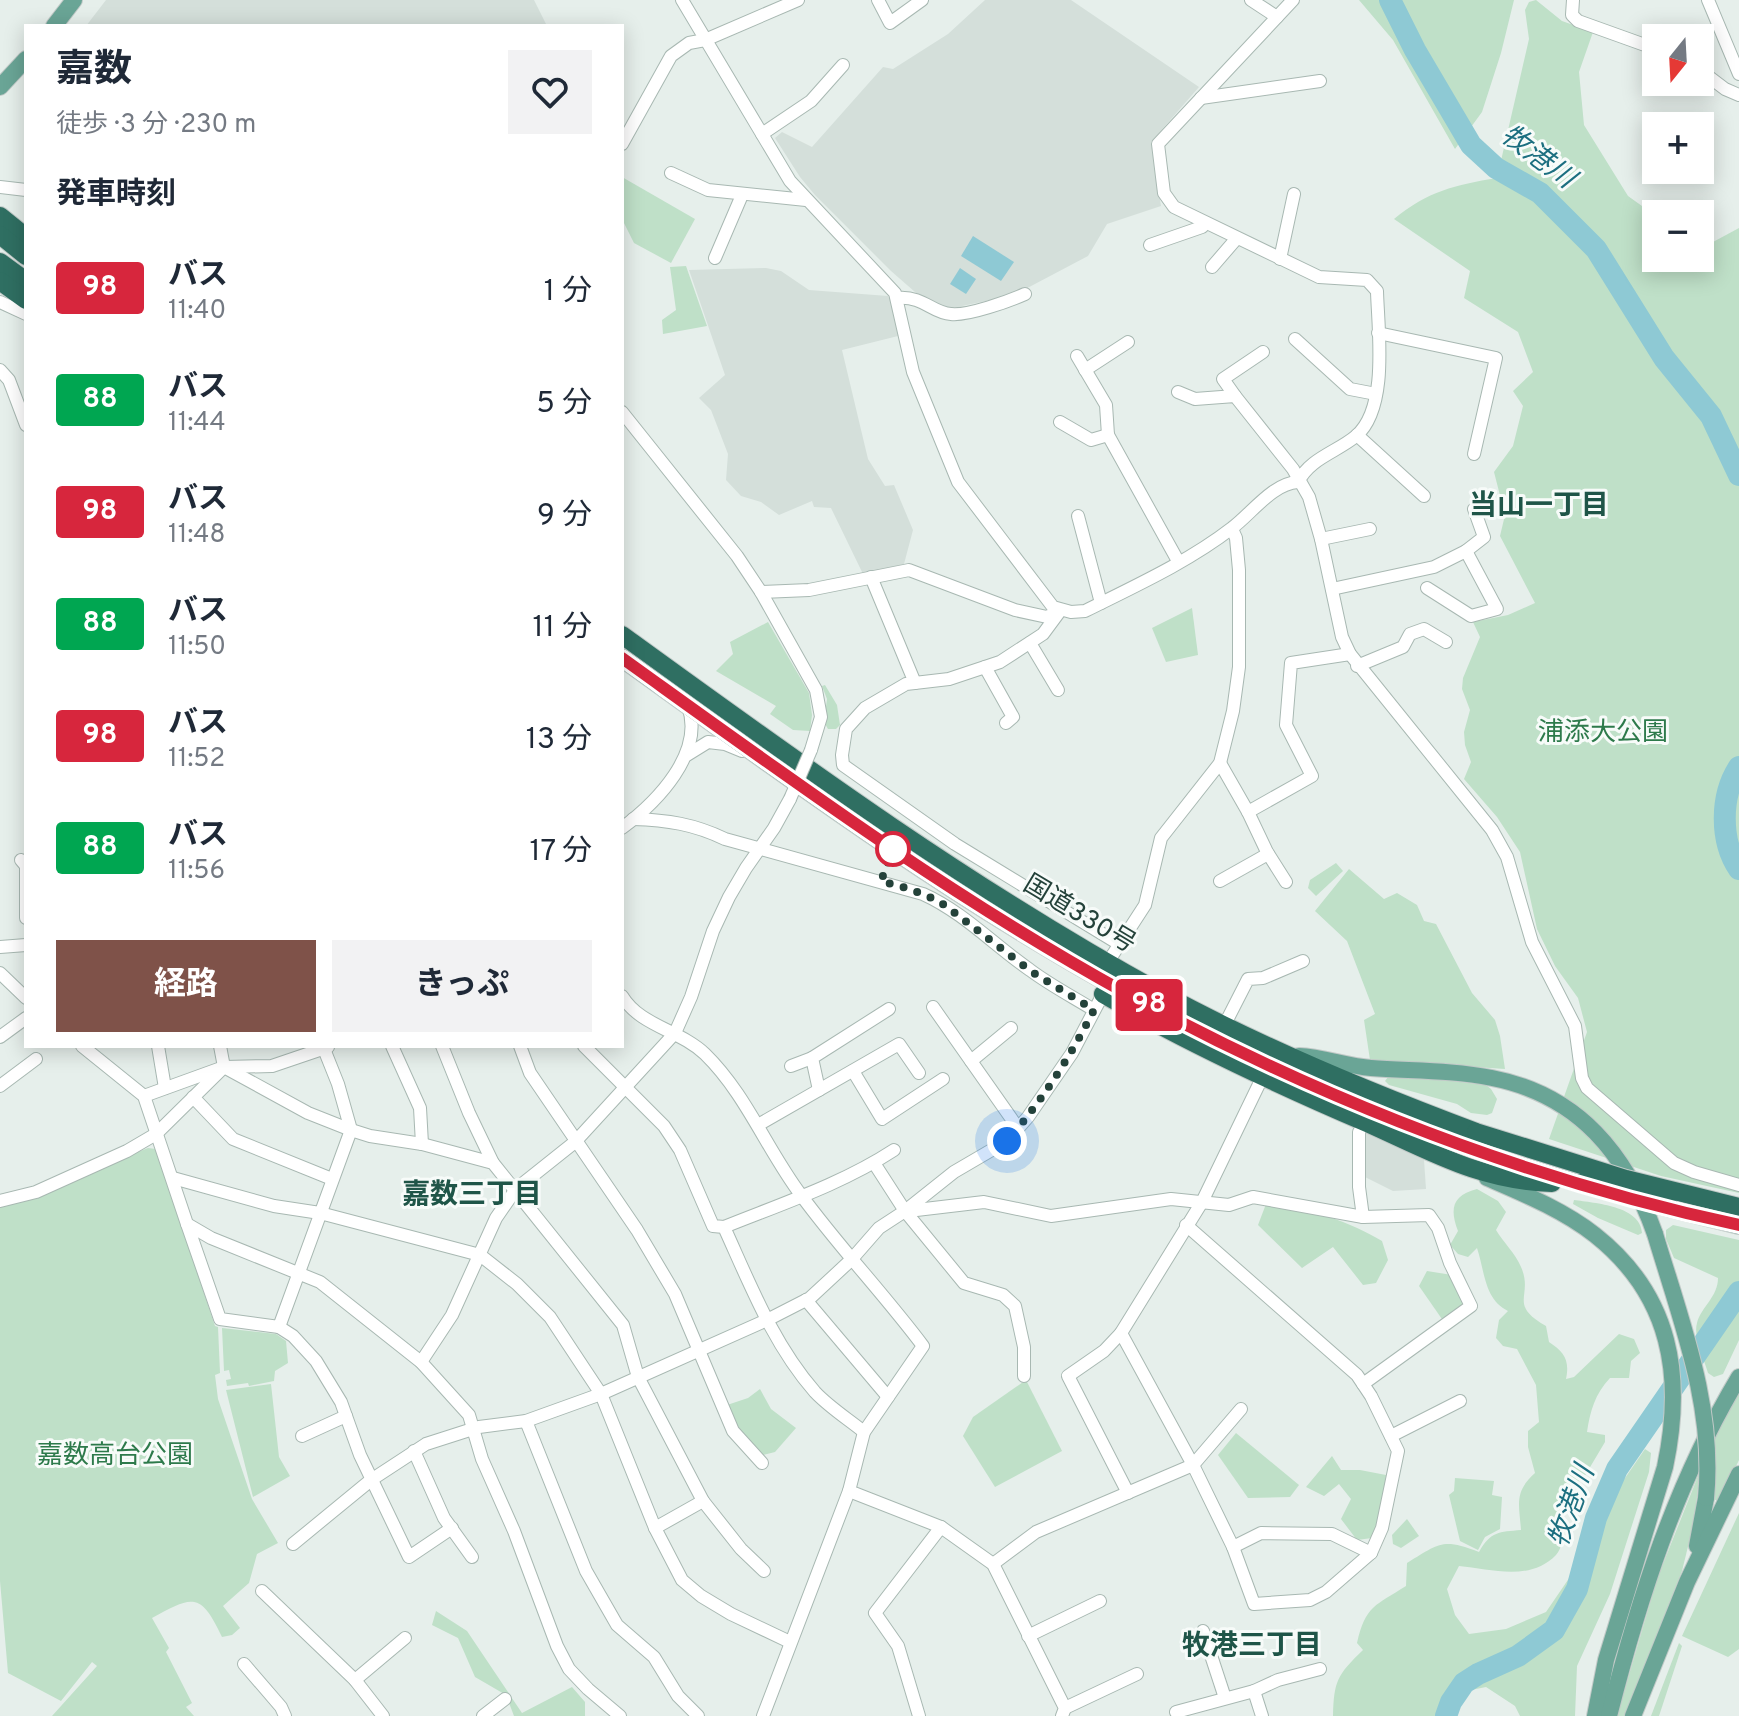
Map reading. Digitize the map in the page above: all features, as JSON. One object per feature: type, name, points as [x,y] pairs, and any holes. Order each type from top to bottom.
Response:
[{"type":"highway","points":[[0,216],[24,235]]},
{"type":"highway","points":[[0,235],[24,254]]},
{"type":"highway","points":[[0,262],[24,280]]},
{"type":"highway","points":[[0,281],[24,299]]},
{"type":"highway","name":"国道330号","points":[[624,636],[853,801],[1000,898],[1224,1026],[1473,1140],[1581,1183],[1739,1225]]},
{"type":"highway","name":"国道330号","points":[[624,659],[907,859],[1042,944],[1126,993],[1267,1064],[1357,1104],[1473,1140],[1739,1207]]},
{"type":"highway","points":[[1042,944],[1099,1002],[1151,1022],[1262,1078],[1463,1168],[1527,1181],[1581,1183]]},
{"type":"main road","points":[[56,24],[74,0]]},
{"type":"main road","points":[[0,87],[24,61]]},
{"type":"main road","points":[[1289,1056],[1358,1067],[1492,1077],[1533,1090],[1574,1114],[1601,1138],[1623,1164],[1642,1198],[1655,1234],[1698,1380],[1705,1418],[1708,1458],[1706,1498],[1687,1582]]},
{"type":"main road","points":[[1463,1168],[1525,1195],[1581,1225],[1624,1263],[1657,1315],[1669,1351],[1675,1396],[1671,1438],[1606,1660],[1595,1716]]},
{"type":"main road","points":[[1609,1716],[1622,1665],[1673,1509],[1699,1449],[1739,1377]]},
{"type":"main road","points":[[1633,1716],[1687,1582],[1739,1474]]},
{"type":"street","points":[[682,0],[790,181],[878,271],[898,298],[913,372],[958,482],[1053,607],[1060,611],[1079,612],[1101,603],[1232,529],[1278,490],[1289,483],[1298,482]]},
{"type":"street","points":[[624,140],[671,56],[689,43],[705,40],[798,0]]},
{"type":"street","points":[[878,0],[890,23],[922,0]]},
{"type":"street","points":[[1251,0],[1277,17]]},
{"type":"street","points":[[1293,0],[1158,144],[1164,193],[1168,202],[1319,277],[1367,280],[1377,291],[1376,394],[1371,418],[1357,435],[1304,470],[1298,482]]},
{"type":"street","points":[[1573,0],[1572,15],[1578,21],[1642,44]]},
{"type":"street","points":[[1708,0],[1739,74]]},
{"type":"street","points":[[762,134],[811,101],[843,65]]},
{"type":"street","points":[[1201,98],[1320,81]]},
{"type":"street","points":[[1714,81],[1739,95]]},
{"type":"street","points":[[671,173],[708,190],[806,200]]},
{"type":"street","points":[[0,187],[24,190]]},
{"type":"street","points":[[1280,259],[1294,194]]},
{"type":"street","points":[[715,258],[742,195]]},
{"type":"street","points":[[1150,245],[1206,223]]},
{"type":"street","points":[[1212,267],[1237,238]]},
{"type":"street","points":[[898,298],[913,297],[951,314],[1002,303],[1025,294]]},
{"type":"street","points":[[0,302],[24,313]]},
{"type":"street","points":[[1378,333],[1496,358],[1474,454]]},
{"type":"street","points":[[1295,339],[1350,389],[1376,394]]},
{"type":"street","points":[[1085,370],[1128,342]]},
{"type":"street","points":[[1263,352],[1219,382],[1235,396],[1293,469],[1309,497],[1342,637],[1357,666],[1492,830],[1507,857],[1532,942],[1575,1026],[1582,1078],[1587,1088],[1674,1163],[1739,1185]]},
{"type":"street","points":[[1077,356],[1106,405],[1108,435],[1178,561]]},
{"type":"street","points":[[0,370],[9,380],[24,420]]},
{"type":"street","points":[[1178,392],[1195,399],[1235,396]]},
{"type":"street","points":[[421,1362],[452,1315],[496,1218],[516,1189],[575,1142],[675,1033],[691,997],[713,931],[741,876],[790,799],[821,717],[816,690],[761,592],[737,556],[624,415]]},
{"type":"street","points":[[1060,422],[1091,440],[1108,435]]},
{"type":"street","points":[[1357,435],[1424,496]]},
{"type":"street","points":[[1332,589],[1434,567],[1466,551],[1484,537],[1474,509]]},
{"type":"street","points":[[1078,516],[1101,603]]},
{"type":"street","points":[[1108,962],[1145,905],[1161,838],[1220,763],[1233,711],[1239,667],[1239,570],[1236,538],[1232,529]]},
{"type":"street","points":[[1321,539],[1370,529]]},
{"type":"street","points":[[1427,588],[1471,616],[1497,609],[1466,551]]},
{"type":"street","points":[[761,592],[809,590],[909,570],[1015,610],[1047,617],[1060,611]]},
{"type":"street","points":[[871,577],[915,683]]},
{"type":"street","points":[[1060,611],[1043,634],[1000,662],[949,679],[895,689],[865,708],[846,729],[843,765],[955,844],[1119,944]]},
{"type":"street","points":[[1357,666],[1403,647],[1410,634],[1424,629],[1446,642]]},
{"type":"street","points":[[1030,643],[1058,690]]},
{"type":"street","points":[[1248,812],[1312,776],[1286,725],[1291,663],[1350,654]]},
{"type":"street","points":[[985,667],[1013,717],[1006,723]]},
{"type":"street","points":[[687,705],[694,729],[687,755]]},
{"type":"street","points":[[624,826],[652,801],[687,755],[703,743],[717,742],[779,770]]},
{"type":"street","points":[[1220,763],[1286,882]]},
{"type":"street","points":[[293,1544],[371,1480],[426,1444],[473,1429],[526,1421],[601,1394],[806,1300],[851,1260],[879,1228],[954,1172],[1007,1141],[1072,1053],[1099,1002],[1032,972],[939,901],[910,889],[725,839],[697,826],[633,819]]},
{"type":"street","points":[[1220,881],[1268,854]]},
{"type":"street","points":[[21,860],[24,864]]},
{"type":"street","points":[[0,947],[24,945]]},
{"type":"street","points":[[1224,1026],[1248,979],[1263,978],[1303,961]]},
{"type":"street","points":[[0,973],[24,996]]},
{"type":"street","points":[[624,999],[630,1009],[704,1053],[758,1125],[802,1196],[923,1346],[864,1432],[849,1491],[763,1716]]},
{"type":"street","points":[[933,1007],[1018,1128]]},
{"type":"street","points":[[791,1066],[812,1058],[889,1009]]},
{"type":"street","points":[[0,1037],[24,1019]]},
{"type":"street","points":[[971,1061],[1011,1028]]},
{"type":"street","points":[[758,1125],[899,1044],[919,1073]]},
{"type":"street","points":[[84,1048],[144,1096],[220,1319],[279,1327],[293,1336],[316,1361],[341,1402],[371,1480],[409,1557],[452,1528]]},
{"type":"street","points":[[158,1048],[165,1088]]},
{"type":"street","points":[[220,1048],[224,1067]]},
{"type":"street","points":[[144,1096],[224,1067],[272,1066],[324,1048]]},
{"type":"street","points":[[279,1327],[351,1130],[327,1048]]},
{"type":"street","points":[[393,1048],[420,1108],[422,1144]]},
{"type":"street","points":[[443,1048],[493,1163],[623,1325],[638,1377],[703,1501],[741,1549],[764,1571]]},
{"type":"street","points":[[521,1048],[530,1073],[637,1230],[675,1294],[733,1431],[762,1463]]},
{"type":"street","points":[[586,1048],[664,1126],[680,1150],[713,1226],[724,1227],[802,1196],[874,1163],[894,1150]]},
{"type":"street","points":[[812,1058],[819,1090]]},
{"type":"street","points":[[0,1085],[36,1059]]},
{"type":"street","points":[[0,1201],[36,1192],[127,1151],[156,1134],[224,1067]]},
{"type":"street","points":[[224,1067],[308,1113],[351,1130],[422,1144],[493,1163]]},
{"type":"street","points":[[853,1071],[882,1119],[943,1079]]},
{"type":"street","points":[[1128,1493],[1068,1376],[1104,1351],[1121,1333],[1202,1202],[1262,1078]]},
{"type":"street","points":[[193,1097],[233,1139],[332,1179]]},
{"type":"street","points":[[1359,1132],[1359,1187],[1363,1217]]},
{"type":"street","points":[[874,1163],[905,1211],[964,1283],[1003,1295],[1015,1306],[1024,1347],[1024,1376]]},
{"type":"street","points":[[173,1178],[274,1206],[320,1213],[480,1255],[517,1284],[550,1317],[601,1394],[655,1528],[682,1580],[731,1614],[790,1642]]},
{"type":"street","points":[[905,1211],[984,1202],[1051,1216],[1171,1199],[1229,1205],[1253,1197],[1363,1217],[1429,1215],[1438,1228],[1450,1263],[1471,1306],[1363,1384]]},
{"type":"street","points":[[187,1224],[211,1238],[320,1282],[421,1362],[469,1415],[482,1459],[514,1531],[537,1598],[563,1658],[588,1689],[620,1716]]},
{"type":"street","points":[[1121,1333],[1193,1465],[1233,1547],[1254,1604],[1310,1600],[1326,1592],[1371,1553],[1382,1528],[1398,1451],[1363,1384],[1336,1355],[1186,1225]]},
{"type":"street","points":[[724,1227],[788,1358],[817,1394],[864,1432]]},
{"type":"street","points":[[806,1300],[888,1397]]},
{"type":"street","points":[[1391,1436],[1460,1401]]},
{"type":"street","points":[[993,1564],[1036,1532],[1193,1465],[1241,1409]]},
{"type":"street","points":[[302,1436],[346,1416]]},
{"type":"street","points":[[526,1421],[586,1571],[617,1625],[654,1657],[678,1696],[698,1716]]},
{"type":"street","points":[[414,1451],[444,1518],[472,1557]]},
{"type":"street","points":[[849,1491],[941,1527],[993,1564],[1063,1712],[1137,1674]]},
{"type":"street","points":[[655,1528],[703,1501]]},
{"type":"street","points":[[919,1716],[898,1646],[875,1613],[941,1527]]},
{"type":"street","points":[[1233,1547],[1261,1533],[1332,1534],[1371,1553]]},
{"type":"street","points":[[262,1591],[355,1680],[383,1716]]},
{"type":"street","points":[[1028,1636],[1100,1601]]},
{"type":"street","points":[[1203,1631],[1225,1698]]},
{"type":"street","points":[[355,1680],[405,1638]]},
{"type":"street","points":[[244,1664],[281,1707],[285,1716]]},
{"type":"street","points":[[1173,1715],[1320,1669]]},
{"type":"street","points":[[1254,1691],[1262,1716]]},
{"type":"street","points":[[483,1716],[505,1699]]},
{"type":"shaded area","points":[[106,0],[534,0],[546,24],[88,24]]},
{"type":"shaded area","points":[[985,0],[1071,0],[1199,87],[1151,142],[1161,206],[1107,224],[1088,256],[1014,295],[948,309],[923,299],[891,271],[815,195],[775,138],[782,132],[812,147],[883,67],[893,69],[948,34]]},
{"type":"shaded area","points":[[766,268],[781,271],[809,290],[888,296],[894,308],[898,336],[842,350],[868,459],[885,486],[894,485],[913,530],[904,564],[863,574],[831,508],[814,507],[812,501],[779,515],[761,502],[741,496],[726,480],[728,454],[711,410],[699,398],[725,375],[689,270]]},
{"type":"shaded area","points":[[1365,1133],[1424,1160],[1426,1189],[1393,1191],[1361,1175]]},
{"type":"green space","points":[[1359,0],[1514,0],[1482,112],[1455,149],[1393,40]]},
{"type":"green space","name":"浦添大公園","points":[[1536,0],[1562,21],[1593,32],[1579,72],[1584,125],[1628,196],[1642,206],[1642,272],[1714,272],[1714,241],[1739,228],[1739,1193],[1661,1176],[1549,1139],[1587,1032],[1578,998],[1555,966],[1537,929],[1520,852],[1497,817],[1464,779],[1471,762],[1465,745],[1464,732],[1470,710],[1462,689],[1463,678],[1480,637],[1473,622],[1508,615],[1535,603],[1500,536],[1505,515],[1494,472],[1513,446],[1523,406],[1513,391],[1533,372],[1518,332],[1464,298],[1470,271],[1394,219],[1406,209],[1442,191],[1497,178],[1529,39],[1525,10],[1529,2]]},
{"type":"green space","points":[[624,178],[695,219],[671,263],[634,243],[624,223]]},
{"type":"green space","points":[[686,266],[707,326],[663,334],[662,320],[676,310],[670,267]]},
{"type":"green space","points":[[1192,608],[1198,655],[1166,662],[1152,628]]},
{"type":"green space","points":[[768,622],[809,693],[812,715],[810,731],[793,730],[770,714],[776,706],[716,671],[733,654],[730,642]]},
{"type":"green space","points":[[825,685],[837,705],[840,725],[836,729],[828,729],[824,722],[827,699],[822,686]]},
{"type":"green space","points":[[1336,863],[1343,871],[1316,896],[1308,888],[1310,880]]},
{"type":"green space","points":[[1349,869],[1384,899],[1397,893],[1417,905],[1424,921],[1436,924],[1472,993],[1495,1020],[1505,1069],[1370,1060],[1364,1020],[1375,1014],[1347,941],[1315,911]]},
{"type":"green space","points":[[1411,1076],[1486,1085],[1497,1099],[1492,1113],[1471,1113],[1457,1104],[1389,1085],[1385,1081],[1388,1077]]},
{"type":"green space","name":"嘉数高台公園","points":[[148,1148],[156,1149],[215,1326],[218,1327],[220,1373],[215,1375],[218,1399],[252,1499],[278,1543],[257,1554],[249,1583],[223,1606],[240,1628],[232,1635],[222,1637],[208,1612],[194,1602],[177,1605],[152,1618],[169,1648],[166,1652],[192,1703],[186,1707],[194,1716],[52,1716],[97,1666],[92,1662],[61,1701],[8,1673],[0,1581],[0,1206]]},
{"type":"green space","points":[[1477,1189],[1498,1201],[1506,1212],[1496,1230],[1521,1267],[1527,1312],[1546,1326],[1549,1342],[1565,1357],[1566,1379],[1574,1377],[1619,1334],[1634,1339],[1640,1353],[1631,1361],[1629,1378],[1610,1378],[1594,1403],[1587,1432],[1605,1435],[1605,1442],[1583,1479],[1558,1495],[1567,1526],[1556,1555],[1534,1569],[1522,1571],[1459,1566],[1447,1589],[1455,1615],[1469,1634],[1506,1629],[1546,1612],[1602,1530],[1623,1481],[1645,1449],[1651,1453],[1649,1472],[1610,1594],[1577,1666],[1575,1716],[1520,1716],[1515,1706],[1486,1687],[1471,1690],[1441,1709],[1441,1716],[1333,1716],[1334,1694],[1339,1679],[1363,1650],[1357,1643],[1364,1621],[1373,1608],[1406,1586],[1407,1563],[1442,1545],[1457,1545],[1479,1552],[1496,1534],[1521,1530],[1521,1492],[1535,1473],[1528,1447],[1528,1431],[1539,1422],[1536,1385],[1517,1349],[1503,1346],[1496,1338],[1499,1320],[1508,1311],[1494,1299],[1486,1284],[1477,1248],[1468,1257],[1458,1254],[1450,1245],[1458,1231],[1455,1204],[1463,1195]]},
{"type":"green space","points":[[1574,1200],[1626,1211],[1640,1224],[1642,1233],[1638,1235],[1598,1218],[1573,1204]]},
{"type":"green space","points":[[1266,1204],[1295,1207],[1326,1216],[1382,1241],[1388,1260],[1376,1283],[1363,1285],[1333,1247],[1302,1268],[1258,1225]]},
{"type":"green space","points":[[1673,1225],[1739,1240],[1739,1340],[1723,1374],[1714,1377],[1708,1373],[1696,1329],[1718,1278],[1674,1258],[1666,1239],[1666,1230]]},
{"type":"green space","points":[[1427,1271],[1452,1275],[1467,1304],[1444,1322],[1419,1286]]},
{"type":"green space","points":[[222,1328],[276,1334],[286,1341],[288,1363],[275,1371],[274,1381],[227,1386],[226,1380],[231,1379],[229,1370],[224,1371]]},
{"type":"green space","points":[[1026,1380],[1062,1451],[995,1487],[963,1436],[973,1417]]},
{"type":"green space","points":[[271,1384],[279,1457],[290,1476],[253,1497],[226,1390]]},
{"type":"green space","points":[[760,1389],[771,1409],[796,1428],[775,1452],[763,1455],[737,1430],[727,1405],[748,1398]]},
{"type":"green space","points":[[1739,1393],[1739,1460],[1719,1501],[1712,1499],[1716,1466],[1714,1436]]},
{"type":"green space","points":[[1236,1433],[1299,1485],[1290,1497],[1248,1498],[1218,1455]]},
{"type":"green space","points":[[1332,1456],[1341,1470],[1386,1475],[1382,1505],[1372,1538],[1357,1540],[1341,1519],[1351,1499],[1339,1484],[1324,1496],[1306,1487]]},
{"type":"green space","points":[[1700,1471],[1694,1522],[1682,1571],[1625,1716],[1617,1716],[1657,1579]]},
{"type":"green space","points":[[1455,1478],[1494,1481],[1492,1495],[1502,1497],[1500,1529],[1485,1537],[1478,1550],[1460,1541],[1449,1495],[1454,1491]]},
{"type":"green space","points":[[1739,1513],[1739,1649],[1728,1657],[1682,1636]]},
{"type":"green space","points":[[1407,1519],[1419,1536],[1401,1548],[1393,1544],[1392,1535]]},
{"type":"green space","points":[[436,1611],[467,1631],[522,1713],[572,1687],[585,1702],[585,1716],[514,1716],[506,1695],[475,1677],[458,1638],[432,1625]]},
{"type":"green space","points":[[1679,1643],[1682,1646],[1659,1716],[1651,1716]]},
{"type":"water","points":[[973,236],[1014,262],[1001,281],[961,256]]},
{"type":"water","points":[[960,268],[976,279],[966,294],[950,284]]},
{"type":"waterway","name":"牧港川","points":[[1390,0],[1415,50],[1471,145],[1496,168],[1540,193],[1596,249],[1664,358],[1711,416],[1739,475]]},
{"type":"waterway","name":"牧港川","points":[[1739,767],[1728,791],[1725,818],[1728,845],[1739,869]]},
{"type":"waterway","name":"牧港川","points":[[1446,1716],[1464,1683],[1518,1656],[1554,1630],[1577,1589],[1596,1518],[1617,1469],[1739,1292]]},
{"type":"bus line","name":"98","points":[[624,659],[926,871],[1081,967],[1200,1032],[1357,1104],[1470,1148],[1604,1190],[1739,1225]]},
{"type":"district","name":"当山一丁目","points":[[1539,507]]},
{"type":"district","name":"嘉数三丁目","points":[[472,1196]]},
{"type":"district","name":"牧港三丁目","points":[[1252,1647]]},
{"type":"route","points":[[893,849],[881,881],[939,901],[1032,972],[1094,1010],[1072,1053],[1028,1117],[1007,1141]]}]
